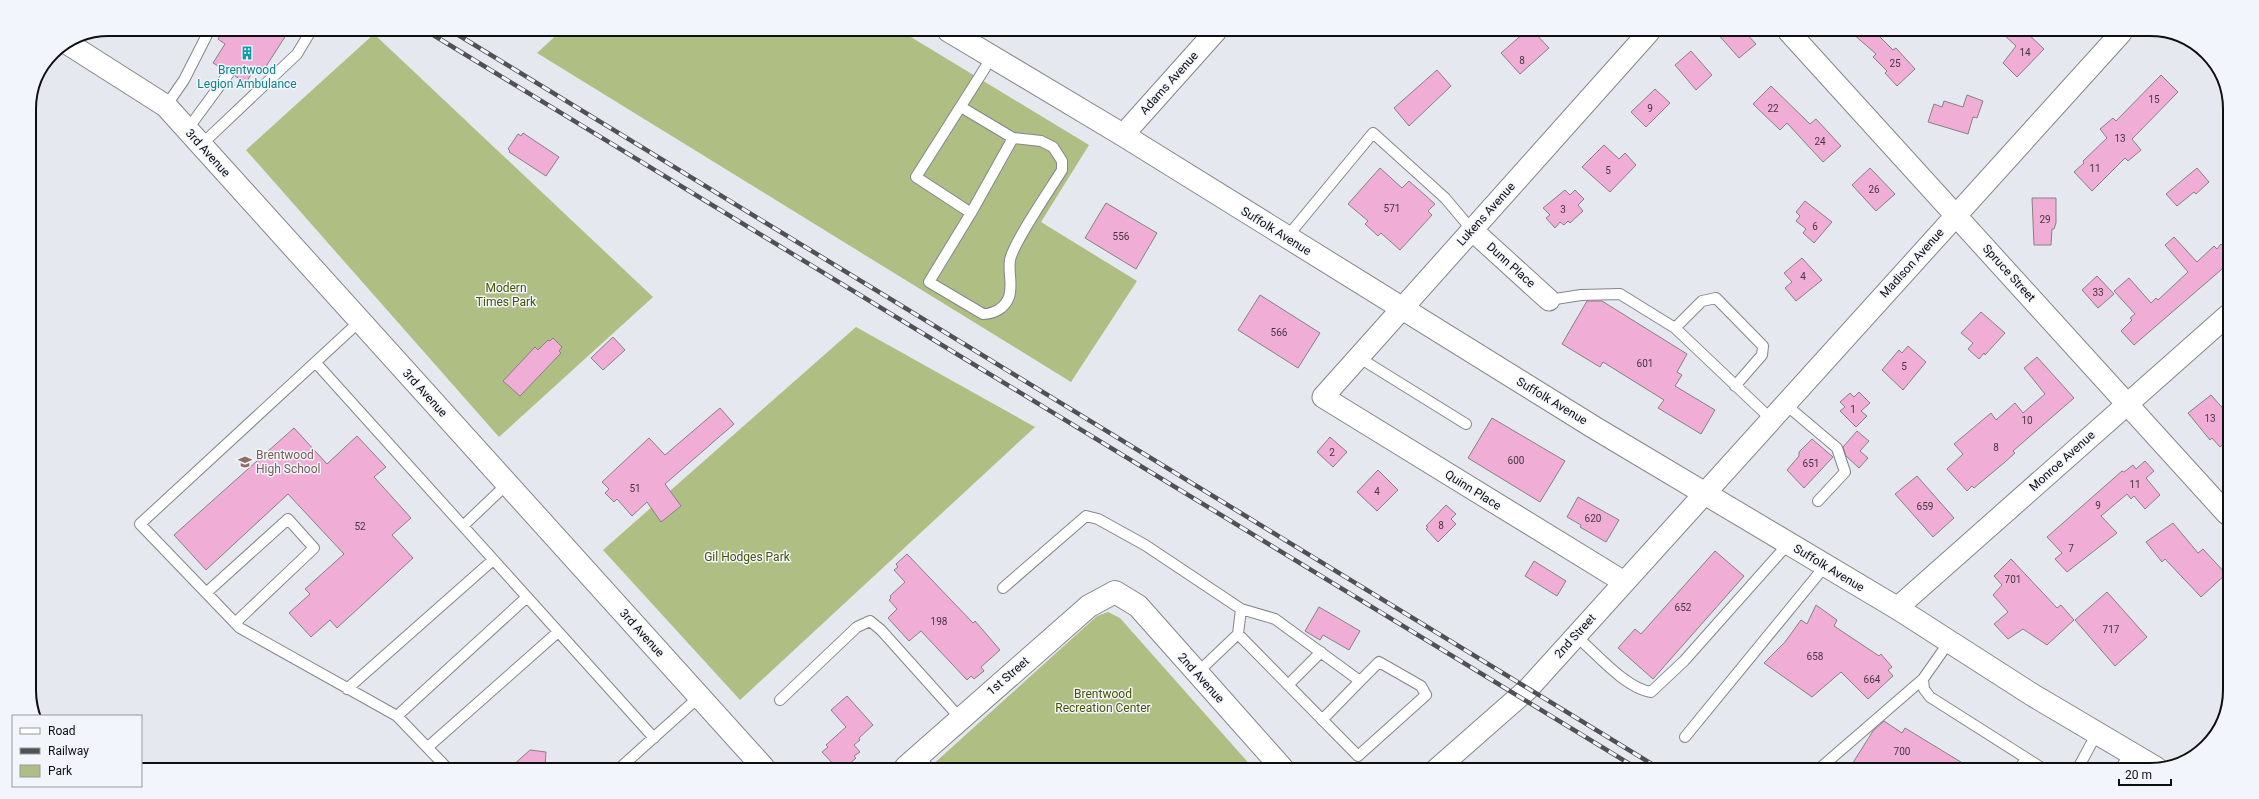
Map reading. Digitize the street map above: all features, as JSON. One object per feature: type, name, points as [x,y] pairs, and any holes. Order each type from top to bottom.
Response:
[{"type":"street","name":"Suffolk Avenue","points":[[958,36],[1123,135],[1401,309],[1704,494],[1897,608],[1949,642],[2097,733],[2125,761]]},
{"type":"street","name":"Adams Avenue","points":[[1123,135],[1212,36]]},
{"type":"street","name":"Lukens Avenue","points":[[1323,397],[1645,36]]},
{"type":"street","name":"Spruce Street","points":[[1793,36],[2128,403],[2223,510]]},
{"type":"street","name":"Madison Avenue","points":[[1704,494],[2118,36]]},
{"type":"street","name":"3rd Avenue","points":[[72,46],[166,106],[759,763]]},
{"type":"street","name":"Dunn Place","points":[[1472,230],[1549,300]]},
{"type":"street","name":"Monroe Avenue","points":[[1897,608],[2223,319]]},
{"type":"street","name":"Quinn Place","points":[[1323,397],[1624,582]]},
{"type":"street","name":"2nd Street","points":[[1443,763],[1520,697],[1704,494]]},
{"type":"street","name":"2nd Avenue","points":[[1116,592],[1138,606],[1278,763]]},
{"type":"street","name":"1st Street","points":[[919,763],[960,718],[1089,606],[1116,592]]},
{"type":"lane","points":[[166,106],[184,80],[206,36]]},
{"type":"lane","points":[[194,138],[297,54],[308,36]]},
{"type":"lane","points":[[971,213],[916,177],[992,56]]},
{"type":"lane","points":[[194,138],[229,73]]},
{"type":"lane","points":[[961,107],[1013,138],[1041,141],[1053,147],[1062,161],[1062,170],[1010,260],[1009,298],[1002,308],[993,314],[983,314],[929,282],[971,213],[1013,138]]},
{"type":"lane","points":[[1287,237],[1373,133],[1445,198],[1472,230]]},
{"type":"lane","points":[[1549,300],[1581,295],[1620,294],[1675,328],[1735,386],[1772,419]]},
{"type":"lane","points":[[1675,328],[1702,301],[1716,298],[1763,346],[1762,355],[1735,386]]},
{"type":"lane","points":[[360,321],[140,524],[240,628],[397,716],[442,763]]},
{"type":"lane","points":[[1358,357],[1466,424]]},
{"type":"lane","points":[[316,363],[654,738]]},
{"type":"lane","points":[[1785,404],[1837,448],[1845,472],[1818,501]]},
{"type":"lane","points":[[463,526],[507,484]]},
{"type":"lane","points":[[1003,588],[1086,516],[1098,519],[1145,545],[1241,609],[1275,619],[1360,681]]},
{"type":"lane","points":[[206,593],[288,519],[314,548],[235,623]]},
{"type":"lane","points":[[1576,636],[1621,677],[1640,690],[1651,692],[1684,661],[1788,544]]},
{"type":"lane","points":[[347,689],[493,560]]},
{"type":"lane","points":[[1685,737],[1825,566]]},
{"type":"lane","points":[[397,716],[527,597]]},
{"type":"lane","points":[[1197,673],[1238,634],[1241,609]]},
{"type":"lane","points":[[780,700],[857,627],[870,620],[881,630],[960,718]]},
{"type":"lane","points":[[428,748],[558,632]]},
{"type":"lane","points":[[1238,634],[1322,720],[1358,756],[1426,695],[1421,686],[1379,662],[1322,720]]},
{"type":"lane","points":[[1825,763],[1923,679],[1949,642]]},
{"type":"lane","points":[[1288,685],[1321,652]]},
{"type":"lane","points":[[1923,679],[1924,689],[1930,698],[2034,763]]},
{"type":"lane","points":[[626,763],[700,696]]},
{"type":"lane","points":[[2081,763],[2097,733]]},
{"type":"lane","points":[[2023,763],[2026,758]]},
{"type":"green space","name":"Modern Times Park","points":[[372,36],[376,36],[653,297],[499,437],[246,150]]},
{"type":"green space","points":[[555,36],[909,36],[1089,145],[1041,222],[1137,281],[1071,382],[537,53]]},
{"type":"green space","name":"Gil Hodges Park","points":[[856,327],[1035,427],[740,700],[603,550]]},
{"type":"green space","name":"Brentwood Recreation Center","points":[[1108,612],[1120,618],[1249,763],[935,763],[1097,616]]},
{"type":"building","name":"Brentwood Legion Ambulance","points":[[220,36],[286,36],[265,68],[260,73],[254,69],[246,83],[235,76],[235,71],[233,68],[227,67],[224,69],[213,63],[225,44],[218,39]]},
{"type":"building","points":[[1520,36],[1538,36],[1549,48],[1520,74],[1501,53]]},
{"type":"building","points":[[1720,36],[1749,36],[1756,44],[1739,58]]},
{"type":"building","points":[[1855,36],[1879,36],[1893,50],[1896,48],[1915,69],[1897,86],[1885,73],[1887,71],[1873,57],[1876,54]]},
{"type":"building","points":[[2005,36],[2030,36],[2044,49],[2017,77],[2003,63],[2016,46]]},
{"type":"building","points":[[1691,51],[1712,75],[1696,90],[1675,65]]},
{"type":"building","points":[[1437,70],[1451,86],[1409,126],[1394,108]]},
{"type":"building","points":[[2161,75],[2178,92],[2132,139],[2141,150],[2128,161],[2125,158],[2092,191],[2074,172],[2084,163],[2083,161],[2107,138],[2100,129],[2113,118],[2116,121]]},
{"type":"building","points":[[1771,86],[1810,124],[1816,119],[1841,146],[1823,162],[1787,123],[1780,130],[1753,104]]},
{"type":"building","points":[[1655,89],[1670,103],[1646,127],[1631,112]]},
{"type":"building","points":[[1967,95],[1983,101],[1977,118],[1973,117],[1968,134],[1928,122],[1934,104],[1942,107],[1944,101],[1963,107]]},
{"type":"building","points":[[523,133],[559,157],[546,176],[509,152],[510,151],[508,149],[518,134],[521,136]]},
{"type":"building","points":[[1604,145],[1619,159],[1625,153],[1636,165],[1610,192],[1582,167]]},
{"type":"building","points":[[1380,168],[1402,188],[1409,181],[1435,204],[1428,211],[1432,215],[1400,250],[1381,233],[1378,236],[1365,224],[1368,221],[1348,204]]},
{"type":"building","points":[[1870,168],[1895,194],[1876,211],[1852,185]]},
{"type":"building","points":[[2197,168],[2209,182],[2196,194],[2194,192],[2177,206],[2166,194]]},
{"type":"building","points":[[1565,190],[1570,195],[1575,190],[1584,199],[1578,205],[1583,211],[1570,223],[1568,221],[1564,225],[1560,222],[1555,228],[1546,218],[1550,215],[1543,208]]},
{"type":"building","points":[[2032,198],[2056,198],[2056,223],[2054,229],[2052,229],[2051,245],[2034,245]]},
{"type":"building","points":[[1805,201],[1832,222],[1814,243],[1803,233],[1806,229],[1796,221],[1800,216],[1796,212]]},
{"type":"building","points":[[1106,203],[1157,233],[1136,269],[1085,238]]},
{"type":"building","points":[[2174,237],[2197,262],[2214,246],[2217,249],[2221,244],[2223,246],[2223,268],[2134,345],[2121,331],[2132,320],[2130,318],[2135,314],[2114,291],[2129,278],[2151,303],[2156,298],[2158,300],[2188,272],[2165,245]]},
{"type":"building","points":[[1802,258],[1822,280],[1796,301],[1785,288],[1792,282],[1784,273]]},
{"type":"building","points":[[2097,276],[2114,294],[2098,308],[2082,290]]},
{"type":"building","points":[[1260,295],[1320,333],[1298,368],[1238,330]]},
{"type":"building","points":[[1587,301],[1602,301],[1687,354],[1677,372],[1682,375],[1675,386],[1715,410],[1701,434],[1658,408],[1664,400],[1603,362],[1600,367],[1562,344]]},
{"type":"building","points":[[1981,312],[2005,333],[1985,355],[1984,353],[1979,359],[1968,349],[1973,343],[1961,333]]},
{"type":"building","points":[[613,337],[625,350],[603,370],[591,358]]},
{"type":"building","points":[[553,338],[562,347],[559,351],[561,353],[520,396],[503,381],[535,347],[538,350],[548,340],[550,341]]},
{"type":"building","points":[[1908,346],[1926,362],[1903,390],[1882,370],[1899,350],[1902,353]]},
{"type":"building","points":[[2037,357],[2074,398],[2013,451],[2015,453],[2005,462],[1974,488],[1972,486],[1967,491],[1947,469],[1963,454],[1954,444],[1991,413],[1996,420],[2015,403],[2023,413],[2045,394],[2024,368]]},
{"type":"building","points":[[1859,392],[1870,403],[1861,411],[1867,416],[1856,427],[1840,411],[1845,407],[1840,402],[1850,393],[1854,397]]},
{"type":"building","points":[[2211,395],[2223,408],[2223,444],[2220,447],[2212,438],[2210,440],[2188,413]]},
{"type":"building","points":[[720,408],[734,424],[665,484],[681,506],[661,522],[647,502],[632,516],[617,499],[614,502],[605,493],[609,489],[602,482],[649,438],[665,455]]},
{"type":"building","points":[[1492,418],[1565,461],[1540,502],[1468,458]]},
{"type":"building","points":[[294,428],[327,464],[357,436],[386,467],[374,477],[411,518],[392,535],[413,558],[337,628],[330,620],[311,637],[289,613],[310,594],[305,589],[344,554],[288,494],[206,570],[174,535]]},
{"type":"building","points":[[1857,431],[1869,441],[1860,451],[1868,458],[1859,468],[1846,456],[1843,447]]},
{"type":"building","points":[[1330,437],[1347,452],[1333,467],[1317,452]]},
{"type":"building","points":[[1812,439],[1833,457],[1804,488],[1787,470],[1799,456],[1799,452]]},
{"type":"building","points":[[2145,461],[2154,471],[2146,478],[2160,495],[2145,509],[2134,496],[2131,499],[2127,494],[2101,516],[2117,533],[2067,572],[2055,559],[2062,553],[2047,537],[2122,471],[2124,472],[2133,465],[2136,469]]},
{"type":"building","points":[[1378,470],[1398,490],[1377,511],[1357,492]]},
{"type":"building","points":[[1917,476],[1954,518],[1933,537],[1895,494]]},
{"type":"building","points":[[1578,497],[1619,520],[1606,542],[1580,527],[1581,525],[1567,517]]},
{"type":"building","points":[[1446,505],[1456,514],[1451,519],[1456,524],[1438,542],[1426,529],[1428,527],[1426,526]]},
{"type":"building","points":[[2173,523],[2198,553],[2203,549],[2223,571],[2223,577],[2201,597],[2165,559],[2162,562],[2146,542]]},
{"type":"building","points":[[1715,551],[1744,576],[1653,679],[1618,648],[1635,629],[1641,634]]},
{"type":"building","points":[[907,554],[973,623],[975,621],[1000,650],[981,667],[984,671],[974,679],[971,676],[967,680],[921,631],[909,641],[888,618],[897,609],[889,600],[891,598],[890,596],[905,582],[894,570],[898,567],[896,564]]},
{"type":"building","points":[[2011,559],[2057,608],[2061,605],[2074,620],[2047,645],[2023,629],[2008,639],[1994,624],[2008,612],[1993,595],[2002,585],[1994,576]]},
{"type":"building","points":[[1534,561],[1566,581],[1557,596],[1525,576]]},
{"type":"building","points":[[2107,592],[2147,637],[2115,666],[2075,620]]},
{"type":"building","points":[[1816,605],[1837,620],[1834,626],[1879,656],[1881,654],[1892,667],[1888,670],[1893,676],[1868,699],[1841,672],[1812,697],[1764,663],[1785,642],[1801,620],[1807,624]]},
{"type":"building","points":[[1319,607],[1360,631],[1349,650],[1323,635],[1320,640],[1305,631]]},
{"type":"building","points":[[847,696],[873,725],[854,745],[860,752],[854,756],[856,758],[850,763],[832,763],[822,752],[828,747],[826,745],[846,727],[831,710]]},
{"type":"building","points":[[1884,721],[1902,733],[1905,728],[1962,763],[1853,763],[1873,731]]},
{"type":"building","points":[[530,750],[546,752],[545,763],[515,763]]},
{"type":"railway","points":[[435,36],[1628,763]]},
{"type":"railway","points":[[460,36],[1650,763]]},
{"type":"place","name":"Brentwood Legion Ambulance","points":[[247,53]]},
{"type":"place","name":"Brentwood High School","points":[[245,462]]}]
